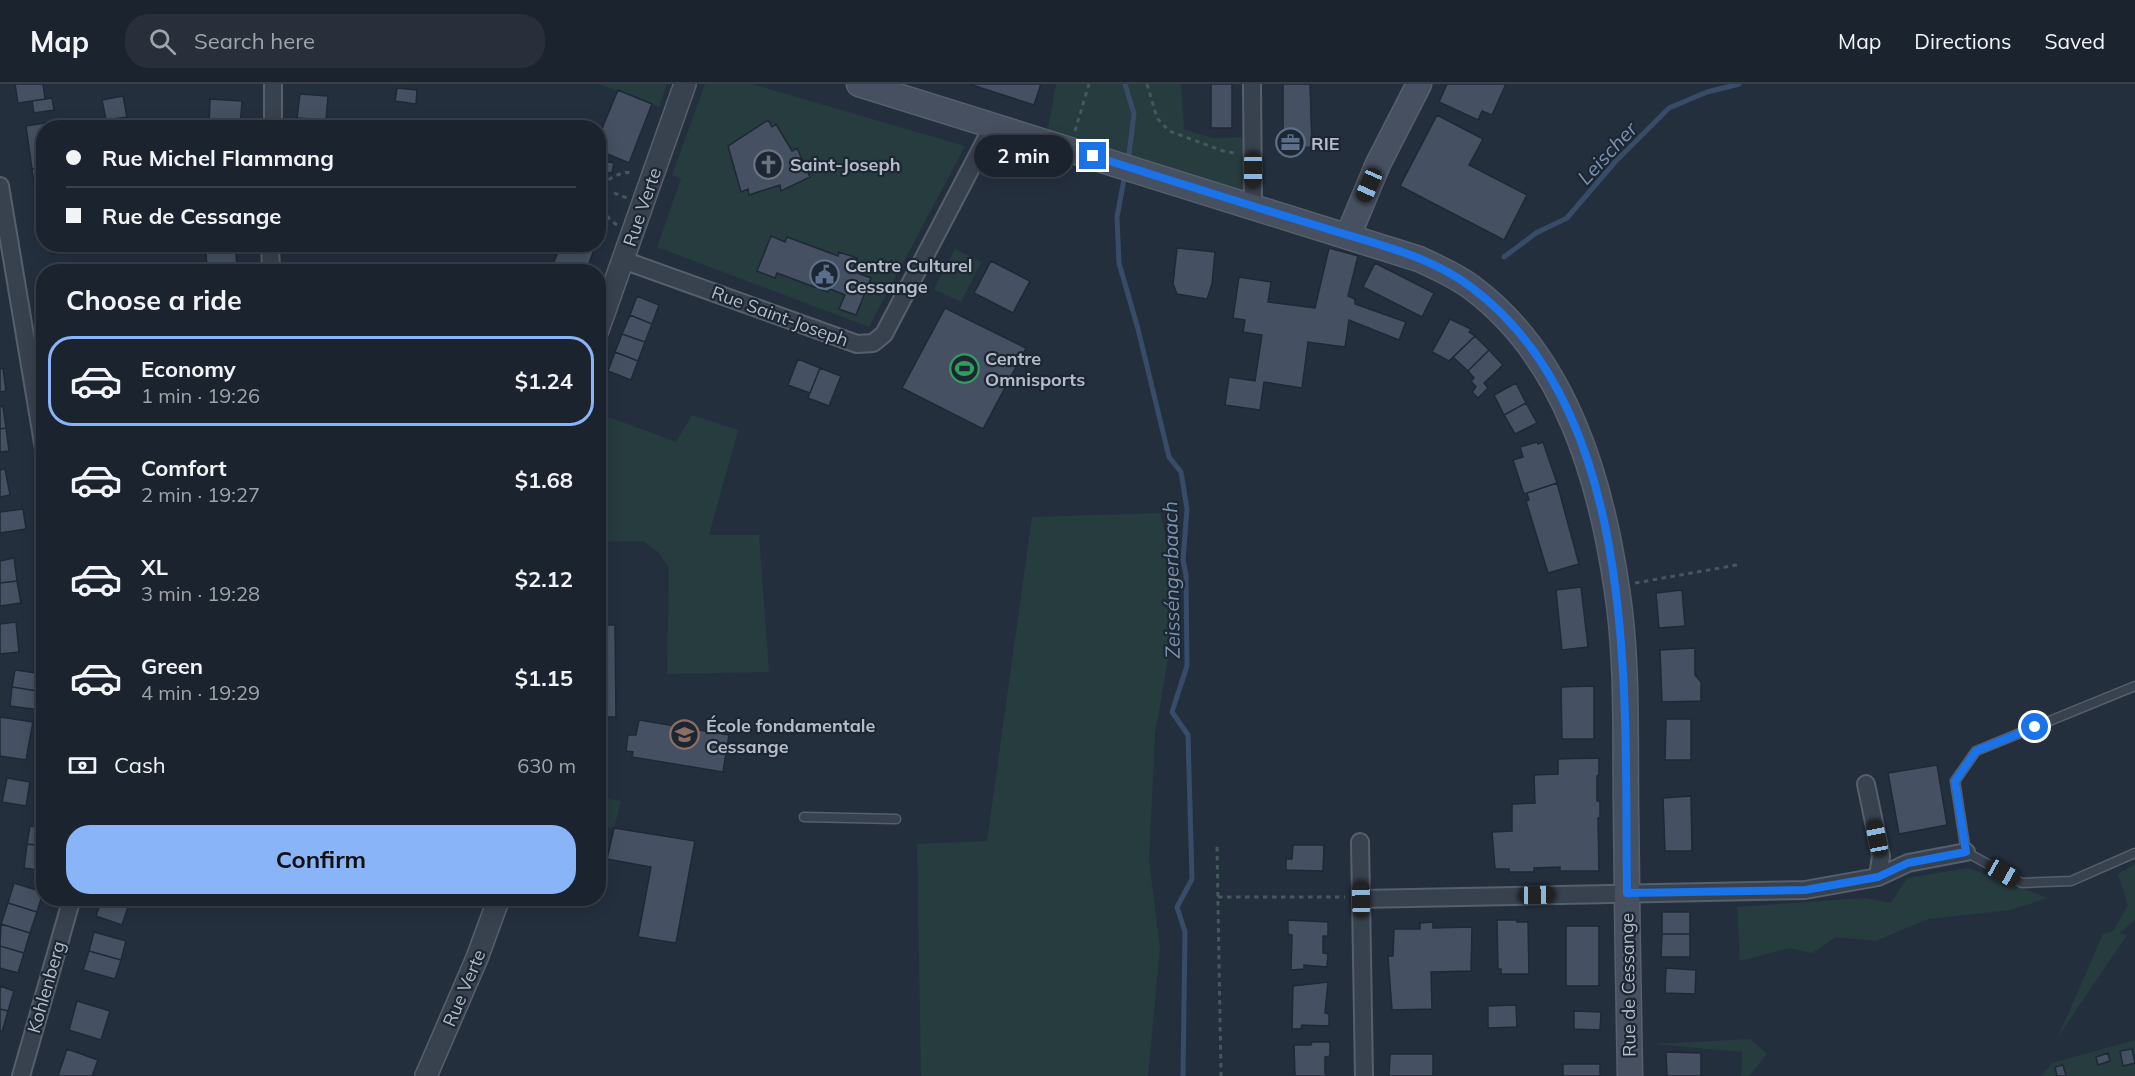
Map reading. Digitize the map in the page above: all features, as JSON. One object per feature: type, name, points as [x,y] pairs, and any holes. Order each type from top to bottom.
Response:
[{"type":"main road","name":"Rue de Cessange","points":[[859,84],[1419,259],[1471,286],[1505,317],[1536,355],[1560,396],[1585,452],[1605,527],[1617,586],[1624,681],[1630,1076]]},
{"type":"main road","points":[[1348,236],[1378,164],[1419,84]]},
{"type":"street","points":[[273,84],[273,120]]},
{"type":"street","name":"Rue Verte","points":[[606,308],[685,84]]},
{"type":"street","points":[[1252,84],[1253,206]]},
{"type":"street","name":"Rue Saint-Joseph","points":[[623,260],[857,344],[873,343],[884,334],[993,126]]},
{"type":"street","points":[[0,186],[36,401]]},
{"type":"street","points":[[1866,784],[1881,856],[1878,877]]},
{"type":"street","points":[[1360,842],[1364,1076]]},
{"type":"street","points":[[1361,899],[1805,890],[1878,877],[1908,863],[1966,852]]},
{"type":"street","name":"Kohlenberg","points":[[21,1076],[70,906]]},
{"type":"street","name":"Rue Verte","points":[[426,1076],[477,958],[496,906]]},
{"type":"lane","points":[[2135,686],[1976,751],[1955,781],[1966,852],[2022,883],[2071,881],[2135,854]]},
{"type":"lane","points":[[804,817],[896,819]]},
{"type":"path","points":[[1076,130],[1089,84]]},
{"type":"path","points":[[1147,84],[1156,118],[1169,131],[1226,152],[1243,153]]},
{"type":"path","points":[[606,184],[609,179],[621,172],[638,173]]},
{"type":"path","points":[[614,193],[628,198]]},
{"type":"path","points":[[606,217],[619,226]]},
{"type":"path","points":[[1617,586],[1737,565]]},
{"type":"path","points":[[1217,847],[1221,1076]]},
{"type":"path","points":[[1218,897],[1361,899]]},
{"type":"green space","points":[[599,84],[667,84],[659,107]]},
{"type":"green space","points":[[705,84],[752,84],[965,146],[869,327],[657,247],[681,179],[672,175]]},
{"type":"green space","points":[[1056,84],[1181,84],[1184,129],[1212,138],[1253,137],[1253,206],[1051,144],[1048,129]]},
{"type":"green space","points":[[955,249],[981,262],[961,302],[934,289]]},
{"type":"green space","points":[[692,415],[738,430],[709,535],[759,535],[769,672],[667,674],[669,568],[658,552],[643,541],[606,542],[606,416],[676,442]]},
{"type":"green space","points":[[1160,513],[1179,596],[1155,734],[1149,860],[1160,948],[1148,1076],[921,1076],[917,844],[987,841],[1032,517]]},
{"type":"green space","points":[[606,798],[621,801],[614,828],[606,827]]},
{"type":"green space","points":[[2135,864],[2135,920],[2120,933],[2127,935],[2058,1037],[2103,934],[2113,931],[2128,905],[2118,874]]},
{"type":"green space","points":[[1968,868],[2048,898],[2010,910],[1928,919],[1876,941],[1836,937],[1812,953],[1789,948],[1740,961],[1737,907],[1865,898],[1891,903],[1907,878]]},
{"type":"green space","points":[[1750,1039],[1767,1054],[1749,1076],[1741,1076],[1742,1052],[1652,1044]]},
{"type":"green space","points":[[2135,1040],[2135,1076],[2041,1076],[2052,1063]]},
{"type":"building","points":[[15,84],[43,84],[45,99],[18,103]]},
{"type":"building","points":[[969,84],[1041,84],[1034,105]]},
{"type":"building","points":[[1211,84],[1232,84],[1232,128],[1211,128]]},
{"type":"building","points":[[1283,84],[1310,84],[1312,147],[1283,148]]},
{"type":"building","points":[[1447,84],[1506,84],[1492,115],[1482,111],[1478,120],[1439,102]]},
{"type":"building","points":[[397,88],[417,90],[416,104],[395,101]]},
{"type":"building","points":[[618,90],[652,104],[629,163],[606,153],[606,120]]},
{"type":"building","points":[[300,94],[328,96],[326,120],[297,118]]},
{"type":"building","points":[[123,96],[127,117],[106,120],[102,100]]},
{"type":"building","points":[[52,98],[54,110],[34,113],[32,101]]},
{"type":"building","points":[[210,99],[242,101],[241,120],[209,120]]},
{"type":"building","points":[[1437,115],[1483,139],[1469,165],[1527,195],[1504,240],[1400,186]]},
{"type":"building","name":"Saint-Joseph","points":[[768,120],[772,127],[776,124],[792,151],[797,148],[810,177],[781,191],[780,185],[749,195],[748,189],[741,192],[728,146]]},
{"type":"building","points":[[36,124],[36,168],[32,169],[26,126]]},
{"type":"building","points":[[606,162],[614,163],[612,173],[606,172]]},
{"type":"building","points":[[36,168],[36,193],[35,193],[32,169]]},
{"type":"building","name":"Centre Culturel Cessange","points":[[771,236],[785,242],[787,237],[838,256],[839,252],[857,258],[852,271],[871,278],[856,315],[839,309],[845,295],[830,289],[828,292],[777,273],[775,278],[757,271]]},
{"type":"building","points":[[1177,248],[1215,252],[1212,284],[1207,299],[1177,294],[1173,284]]},
{"type":"building","points":[[1329,248],[1358,256],[1348,296],[1355,299],[1355,304],[1406,322],[1399,340],[1349,320],[1345,347],[1308,342],[1302,388],[1264,382],[1260,410],[1225,405],[1229,377],[1255,381],[1262,335],[1243,332],[1245,320],[1233,318],[1239,277],[1271,282],[1268,302],[1315,308]]},
{"type":"building","points":[[206,252],[236,252],[237,264],[207,264]]},
{"type":"building","points":[[558,252],[593,252],[589,264],[553,264]]},
{"type":"building","points":[[991,261],[1030,281],[1013,313],[974,293]]},
{"type":"building","points":[[1375,263],[1434,293],[1422,317],[1363,287]]},
{"type":"building","points":[[637,296],[659,305],[652,324],[630,315]]},
{"type":"building","name":"Centre Omnisports","points":[[945,308],[1026,348],[983,429],[902,388]]},
{"type":"building","points":[[630,315],[652,324],[645,342],[622,334]]},
{"type":"building","points":[[1450,319],[1471,329],[1469,332],[1475,336],[1449,361],[1432,352]]},
{"type":"building","points":[[622,334],[645,342],[638,361],[615,352]]},
{"type":"building","points":[[1475,336],[1489,350],[1468,371],[1453,357]]},
{"type":"building","points":[[1489,350],[1503,365],[1484,383],[1488,388],[1478,398],[1472,392],[1476,387],[1471,381],[1474,378],[1468,371]]},
{"type":"building","points":[[615,352],[638,361],[631,380],[608,371]]},
{"type":"building","points":[[798,359],[820,368],[810,393],[788,385]]},
{"type":"building","points":[[3,368],[6,391],[0,392],[0,369]]},
{"type":"building","points":[[820,368],[841,376],[829,406],[808,398]]},
{"type":"building","points":[[1516,383],[1526,403],[1504,415],[1494,395]]},
{"type":"building","points":[[1526,403],[1537,423],[1515,434],[1504,415]]},
{"type":"building","points":[[3,406],[6,428],[0,429],[0,407]]},
{"type":"building","points":[[6,428],[9,451],[0,452],[0,429]]},
{"type":"building","points":[[1537,442],[1538,444],[1543,442],[1557,483],[1524,494],[1513,460],[1523,457],[1520,447]]},
{"type":"building","points":[[5,469],[10,495],[0,497],[0,470]]},
{"type":"building","points":[[1557,483],[1579,564],[1548,573],[1526,501],[1529,500],[1527,493]]},
{"type":"building","points":[[23,509],[26,529],[0,533],[0,512]]},
{"type":"building","points":[[14,558],[17,581],[0,583],[0,561]]},
{"type":"building","points":[[17,581],[21,603],[0,606],[0,583]]},
{"type":"building","points":[[1581,587],[1588,647],[1562,650],[1556,590]]},
{"type":"building","points":[[1682,590],[1685,626],[1659,628],[1656,593]]},
{"type":"building","points":[[16,622],[19,652],[0,654],[0,624]]},
{"type":"building","points":[[606,625],[615,625],[616,717],[606,717]]},
{"type":"building","points":[[1695,648],[1695,675],[1701,682],[1701,701],[1662,702],[1660,650]]},
{"type":"building","points":[[15,670],[36,673],[36,691],[12,687]]},
{"type":"building","points":[[1594,686],[1594,739],[1562,739],[1561,687]]},
{"type":"building","points":[[12,687],[36,691],[36,709],[10,706]]},
{"type":"building","points":[[0,717],[33,722],[26,760],[0,756]]},
{"type":"building","points":[[1666,719],[1691,719],[1691,760],[1665,760]]},
{"type":"building","points":[[639,720],[729,735],[723,772],[632,757],[633,752],[626,751],[628,735],[636,735]]},
{"type":"building","points":[[1599,758],[1597,801],[1600,801],[1599,871],[1560,871],[1560,867],[1534,868],[1534,872],[1509,872],[1509,869],[1495,869],[1492,832],[1512,831],[1512,804],[1535,803],[1534,775],[1558,774],[1558,759]]},
{"type":"building","points":[[1937,765],[1947,825],[1899,834],[1888,773]]},
{"type":"building","points":[[7,778],[30,782],[26,806],[2,802]]},
{"type":"building","points":[[1691,796],[1692,851],[1665,851],[1663,798]]},
{"type":"building","points":[[30,826],[36,827],[36,845],[27,844]]},
{"type":"building","points":[[614,828],[695,841],[676,943],[638,937],[651,867],[607,859]]},
{"type":"building","points":[[27,844],[36,845],[36,870],[24,868]]},
{"type":"building","points":[[1293,845],[1324,845],[1323,871],[1286,870],[1286,859],[1292,859]]},
{"type":"building","points":[[14,883],[36,890],[36,906],[39,906],[37,912],[8,903]]},
{"type":"building","points":[[8,903],[37,912],[30,933],[1,924]]},
{"type":"building","points":[[99,906],[128,906],[122,925],[96,916]]},
{"type":"building","points":[[1662,912],[1690,912],[1690,934],[1662,934]]},
{"type":"building","points":[[1288,920],[1328,922],[1328,936],[1323,936],[1323,953],[1328,954],[1327,967],[1304,965],[1304,969],[1291,970],[1292,935],[1288,934]]},
{"type":"building","points":[[1497,920],[1528,922],[1529,974],[1501,974],[1501,969],[1498,969]]},
{"type":"building","points":[[1433,922],[1433,928],[1472,927],[1471,971],[1431,972],[1432,1009],[1392,1010],[1388,956],[1393,956],[1394,929],[1420,929],[1420,923]]},
{"type":"building","points":[[1,924],[30,933],[24,953],[0,946]]},
{"type":"building","points":[[1566,926],[1599,926],[1599,986],[1566,986]]},
{"type":"building","points":[[94,932],[126,941],[121,960],[89,951]]},
{"type":"building","points":[[1662,934],[1690,934],[1690,957],[1661,957]]},
{"type":"building","points":[[0,946],[24,953],[18,973],[0,968]]},
{"type":"building","points":[[89,951],[121,960],[115,979],[83,970]]},
{"type":"building","points":[[1666,968],[1696,970],[1695,994],[1665,993]]},
{"type":"building","points":[[1328,982],[1325,1013],[1329,1014],[1329,1026],[1302,1025],[1301,1029],[1292,1029],[1293,986]]},
{"type":"building","points":[[0,986],[14,991],[8,1011],[0,1009]]},
{"type":"building","points":[[77,1001],[110,1011],[101,1040],[69,1030]]},
{"type":"building","points":[[1516,1005],[1517,1027],[1488,1028],[1488,1006]]},
{"type":"building","points":[[0,1009],[8,1011],[2,1032],[0,1031]]},
{"type":"building","points":[[1574,1011],[1601,1012],[1600,1030],[1574,1029]]},
{"type":"building","points":[[1312,1042],[1330,1042],[1330,1056],[1325,1057],[1327,1076],[1295,1076],[1294,1045],[1311,1045]]},
{"type":"building","points":[[67,1049],[98,1060],[92,1076],[58,1076]]},
{"type":"building","points":[[2132,1049],[2135,1063],[2123,1066],[2120,1051]]},
{"type":"building","points":[[1666,1052],[1701,1053],[1701,1076],[1667,1076]]},
{"type":"building","points":[[2108,1053],[2110,1061],[2098,1065],[2096,1057]]},
{"type":"building","points":[[1390,1054],[1433,1054],[1433,1076],[1389,1076]]},
{"type":"building","points":[[1563,1064],[1600,1064],[1600,1076],[1563,1076]]},
{"type":"building","points":[[2063,1065],[2066,1076],[2057,1076],[2055,1067]]},
{"type":"waterway","name":"Zeisséngerbaach","points":[[1125,84],[1134,114],[1128,162]]},
{"type":"waterway","name":"Leischer","points":[[1504,257],[1536,233],[1567,218],[1615,162],[1669,108],[1707,92],[1739,84]]},
{"type":"waterway","name":"Zeisséngerbaach","points":[[1125,174],[1117,217],[1119,263],[1138,329],[1169,457],[1181,472],[1187,509],[1183,560],[1186,575],[1187,666],[1172,712],[1188,735],[1192,879],[1177,907],[1185,932],[1183,1076]]},
{"type":"place","name":"RIE","points":[[1290,143]]},
{"type":"place","name":"Saint-Joseph","points":[[769,164]]},
{"type":"place","name":"Centre Culturel Cessange","points":[[824,275]]},
{"type":"place","name":"Centre Omnisports","points":[[964,368]]},
{"type":"place","name":"École fondamentale Cessange","points":[[685,735]]},
{"type":"route","points":[[1093,156],[1419,259],[1471,286],[1505,317],[1536,355],[1560,396],[1585,452],[1605,527],[1618,591],[1624,681],[1627,893],[1805,890],[1878,877],[1908,863],[1966,852],[1955,781],[1976,751],[2035,727]]}]
